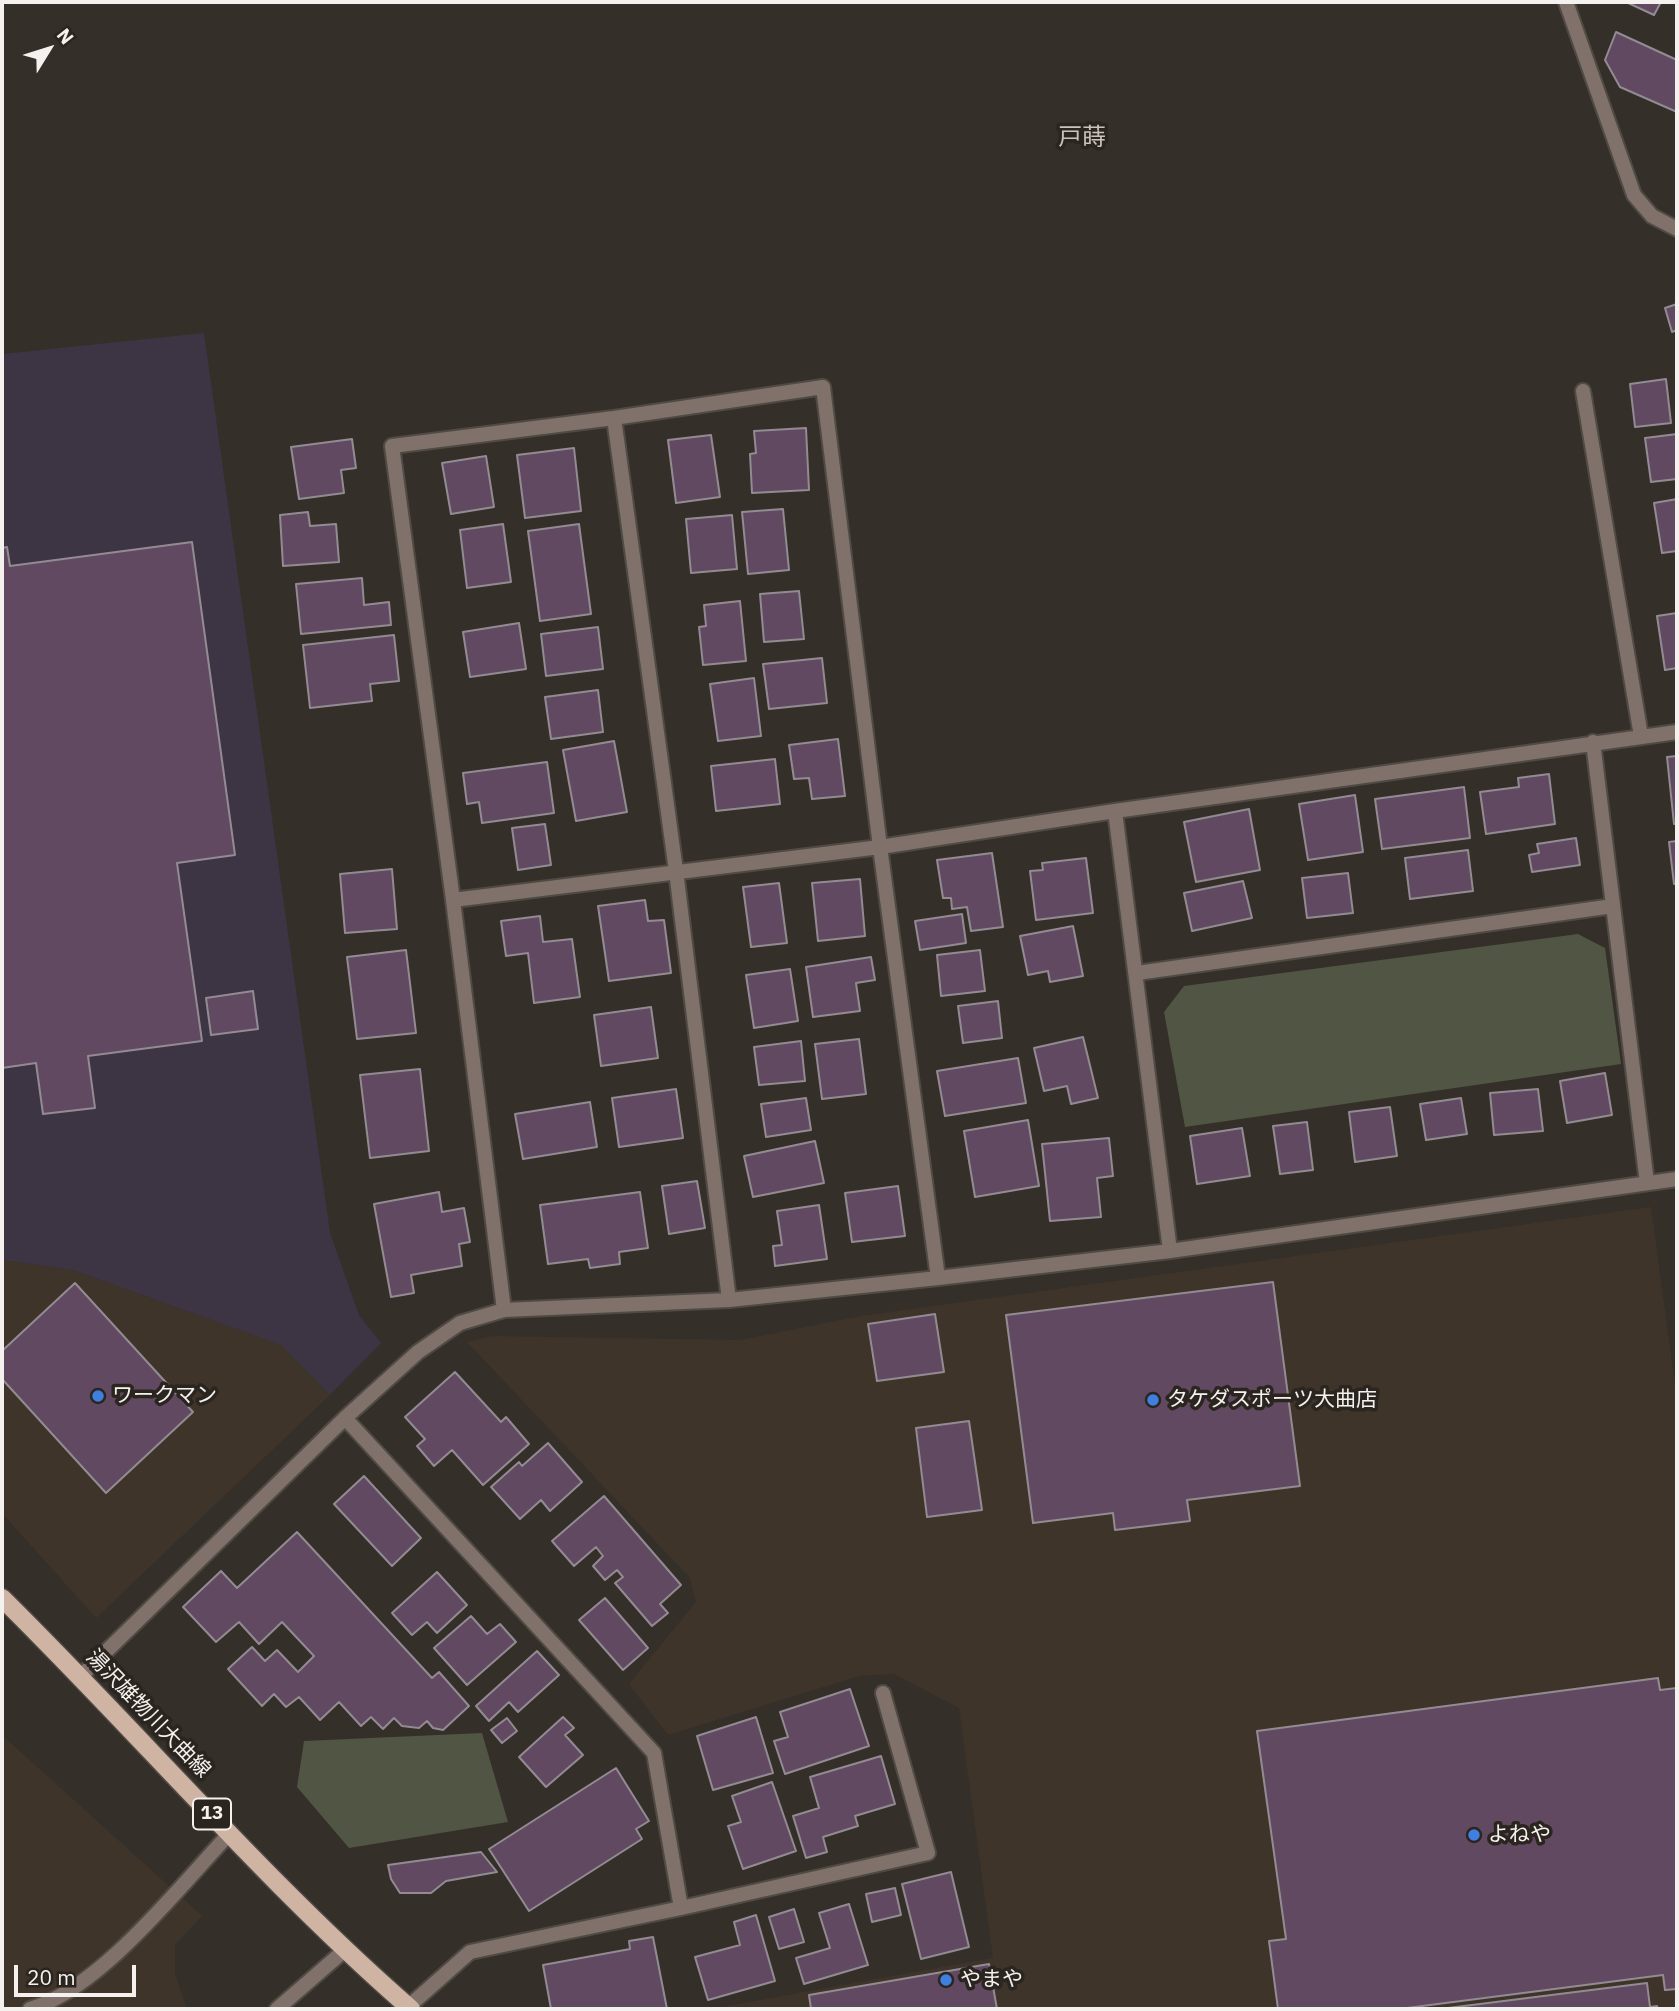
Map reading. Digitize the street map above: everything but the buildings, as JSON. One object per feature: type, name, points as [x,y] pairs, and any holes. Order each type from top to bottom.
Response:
[{"type":"main road","name":"湯沢雄物川大曲線","points":[[2,1598],[345,1949],[410,2008]]},
{"type":"street","points":[[1566,2],[1633,195],[1653,216],[1677,229]]},
{"type":"street","points":[[504,1310],[453,900],[392,446],[614,418],[823,387],[880,847],[938,1278]]},
{"type":"street","points":[[1583,391],[1641,736]]},
{"type":"street","points":[[614,418],[676,871],[729,1300]]},
{"type":"street","points":[[453,900],[880,847],[1677,732]]},
{"type":"street","points":[[1593,743],[1647,1183]]},
{"type":"street","points":[[1115,811],[1170,1251]]},
{"type":"street","points":[[1137,973],[1613,906]]},
{"type":"street","points":[[81,1676],[345,1418],[418,1352],[460,1323],[504,1310],[729,1300],[1170,1251],[1677,1179]]},
{"type":"street","points":[[345,1418],[654,1753],[681,1908]]},
{"type":"street","points":[[410,2008],[470,1952],[928,1853],[883,1693]]},
{"type":"street","points":[[30,2009],[43,2006],[84,1982],[132,1938],[230,1833]]},
{"type":"street","points":[[277,2009],[345,1949]]},
{"type":"shaded area","points":[[204,333],[330,1233],[359,1315],[381,1343],[330,1395],[281,1345],[73,1270],[2,1260],[2,354]]},
{"type":"shaded area","points":[[1651,1207],[1677,1400],[1677,2009],[710,2009],[993,1958],[959,1708],[894,1674],[859,1676],[668,1735],[629,1684],[696,1602],[690,1578],[467,1342],[492,1336],[741,1340],[861,1316]]},
{"type":"shaded area","points":[[2,1260],[73,1270],[282,1345],[330,1395],[96,1618],[2,1513]]},
{"type":"shaded area","points":[[2,1735],[202,1916],[175,1945],[175,1974],[187,2009],[2,2009]]},
{"type":"green space","points":[[1578,934],[1605,948],[1621,1064],[1185,1127],[1164,1012],[1184,986]]},
{"type":"green space","points":[[482,1733],[508,1822],[349,1848],[297,1787],[304,1741]]},
{"type":"place","name":"ワークマン","points":[[98,1396]]},
{"type":"place","name":"タケダスポーツ大曲店","points":[[1153,1400]]},
{"type":"place","name":"よねや","points":[[1474,1835]]},
{"type":"place","name":"やまや","points":[[946,1980]]},
{"type":"district","name":"戸蒔","points":[[1082,138]]}]
